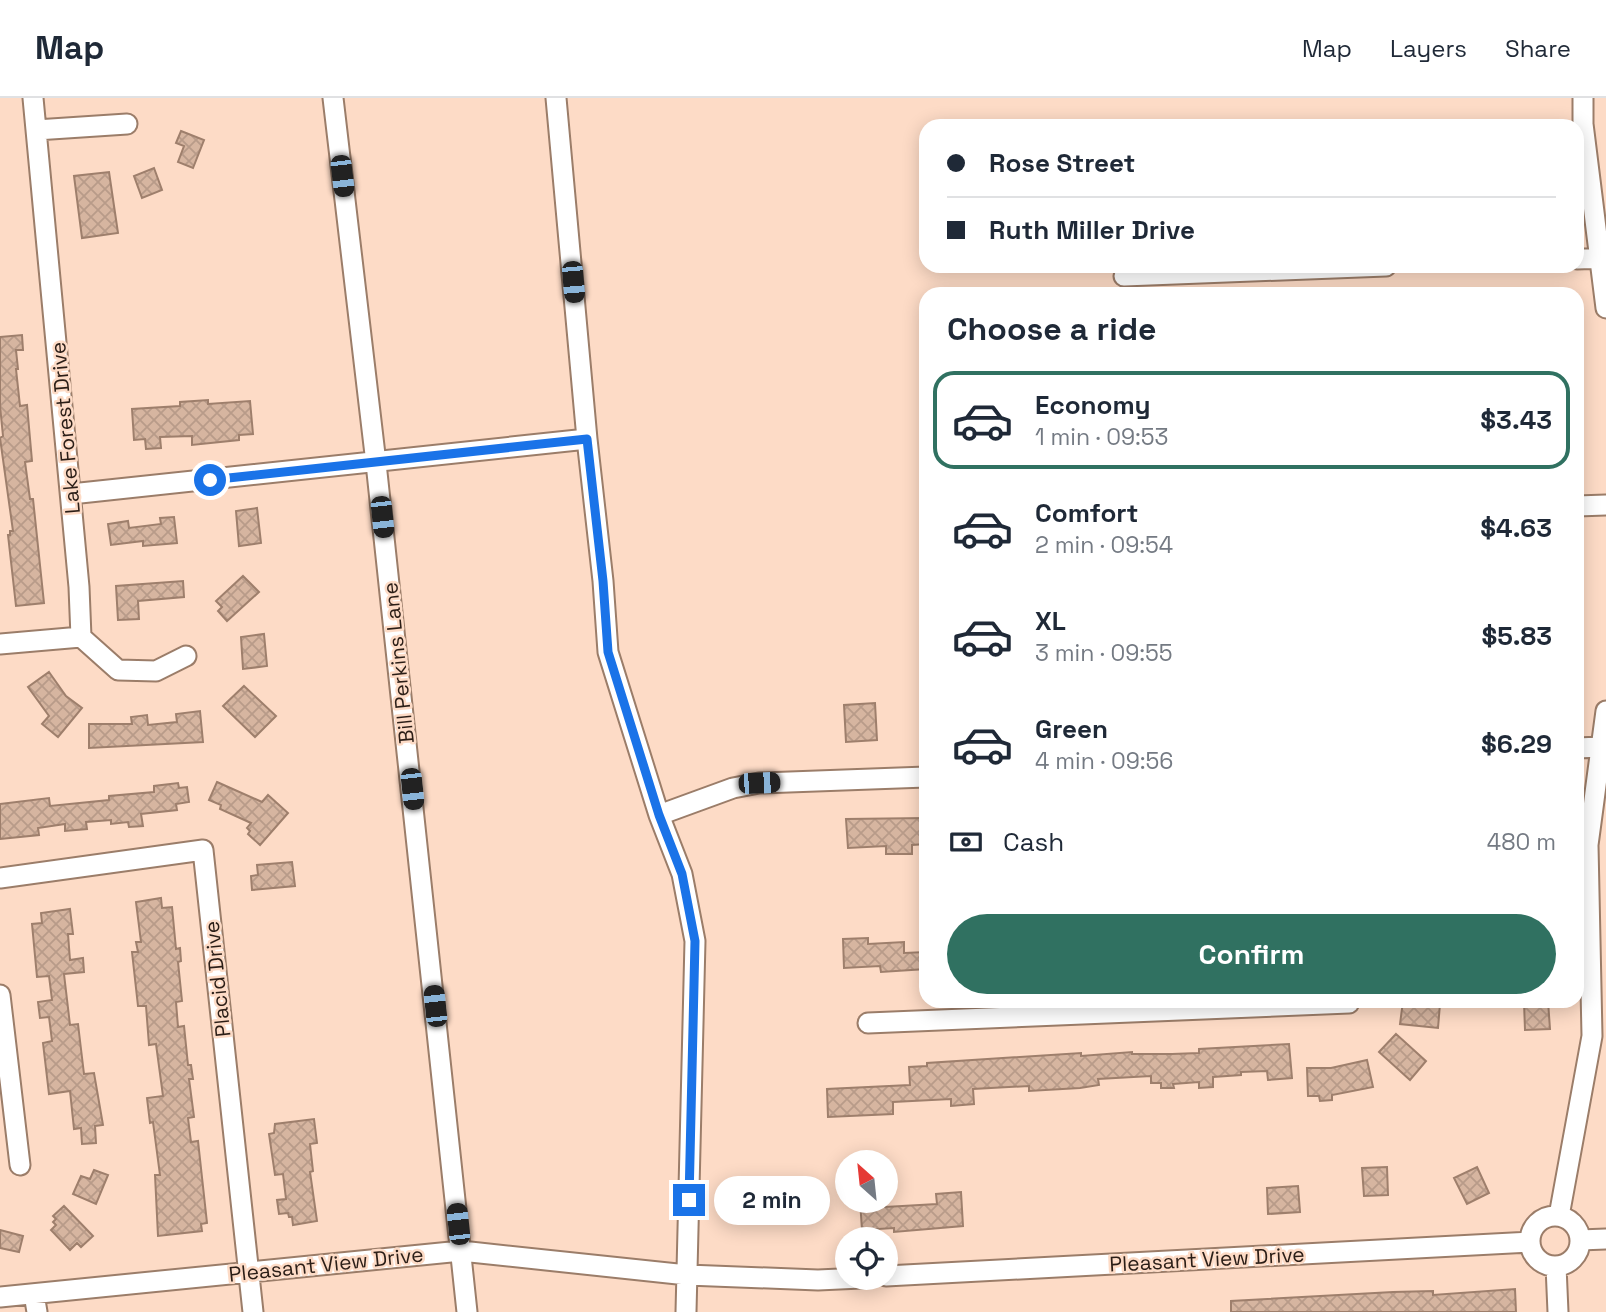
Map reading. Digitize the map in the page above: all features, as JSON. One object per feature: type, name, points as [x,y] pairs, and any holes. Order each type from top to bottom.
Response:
[{"type":"street","name":"Lake Forest Drive","points":[[33,98],[71,494],[81,637]]},
{"type":"street","name":"Bill Perkins Lane","points":[[333,98],[376,463],[467,1312]]},
{"type":"street","points":[[556,98],[608,652],[659,815],[682,874],[695,941],[686,1312]]},
{"type":"street","points":[[1583,98],[1583,119]]},
{"type":"street","points":[[36,130],[127,124]]},
{"type":"street","points":[[1584,130],[1604,258],[1606,308]]},
{"type":"street","points":[[1584,259],[1604,258]]},
{"type":"street","points":[[1124,276],[1203,273]]},
{"type":"street","points":[[71,494],[587,439]]},
{"type":"street","points":[[1584,506],[1606,505]]},
{"type":"street","points":[[0,645],[81,637],[118,670],[156,671],[186,656]]},
{"type":"street","points":[[1559,1216],[1592,1036],[1588,845],[1606,711]]},
{"type":"street","points":[[1584,748],[1601,747]]},
{"type":"street","points":[[659,815],[733,788],[759,783],[919,777]]},
{"type":"street","name":"Placid Drive","points":[[0,877],[203,850],[253,1312]]},
{"type":"street","points":[[0,995],[20,1165]]},
{"type":"street","points":[[868,1023],[1150,1008]]},
{"type":"street","points":[[1552,1216],[1559,1216],[1574,1224],[1580,1240],[1576,1255],[1571,1261],[1556,1266],[1548,1265],[1535,1257],[1529,1242],[1538,1222],[1552,1216]]},
{"type":"street","points":[[1580,1240],[1606,1239]]},
{"type":"street","name":"Pleasant View Drive","points":[[898,1275],[1529,1242]]},
{"type":"street","name":"Pleasant View Drive","points":[[0,1297],[36,1303],[248,1272],[461,1251],[687,1275],[835,1279]]},
{"type":"street","points":[[1556,1266],[1558,1312]]},
{"type":"building","points":[[181,131],[204,140],[193,168],[178,162],[184,146],[176,143]]},
{"type":"building","points":[[154,168],[162,190],[142,198],[134,176]]},
{"type":"building","points":[[109,172],[118,233],[82,238],[74,176]]},
{"type":"building","points":[[22,335],[23,350],[16,350],[16,369],[20,406],[27,405],[32,461],[25,462],[30,499],[33,499],[44,603],[16,606],[8,535],[13,531],[0,438],[3,436],[0,337]]},
{"type":"building","points":[[208,400],[208,404],[250,401],[253,434],[239,435],[239,440],[192,445],[192,436],[160,437],[161,448],[146,449],[145,439],[134,440],[132,409],[180,406],[180,402]]},
{"type":"building","points":[[257,508],[261,543],[239,546],[236,511]]},
{"type":"building","points":[[174,517],[177,543],[143,546],[143,541],[111,545],[108,524],[128,521],[129,528],[161,524],[160,518]]},
{"type":"building","points":[[243,576],[259,592],[227,621],[218,611],[222,607],[216,601]]},
{"type":"building","points":[[183,581],[184,597],[138,601],[139,619],[118,620],[116,586]]},
{"type":"building","points":[[264,634],[267,666],[243,669],[241,637]]},
{"type":"building","points":[[49,672],[66,696],[82,708],[58,737],[42,724],[49,716],[28,687]]},
{"type":"building","points":[[244,686],[276,716],[255,737],[223,706]]},
{"type":"building","points":[[875,703],[877,740],[846,742],[844,705]]},
{"type":"building","points":[[200,711],[203,742],[89,748],[89,724],[132,724],[131,717],[147,715],[148,725],[177,722],[176,714]]},
{"type":"building","points":[[217,782],[262,802],[268,795],[288,813],[260,845],[248,834],[250,831],[247,828],[251,823],[220,809],[221,805],[209,800]]},
{"type":"building","points":[[178,783],[179,788],[187,787],[189,802],[176,804],[177,810],[141,814],[143,826],[129,827],[128,822],[111,824],[111,820],[86,822],[87,829],[65,831],[65,824],[38,828],[39,835],[0,839],[0,804],[49,798],[50,806],[109,800],[109,796],[154,792],[154,786]]},
{"type":"building","points":[[919,818],[919,844],[912,845],[912,854],[886,854],[886,846],[848,848],[846,819]]},
{"type":"building","points":[[292,862],[295,886],[252,890],[251,876],[258,875],[257,865]]},
{"type":"building","points":[[161,898],[162,908],[172,907],[176,949],[180,948],[181,961],[178,962],[182,1001],[176,1002],[178,1027],[184,1026],[188,1065],[191,1065],[193,1079],[189,1079],[194,1117],[188,1118],[191,1142],[198,1141],[207,1223],[201,1224],[202,1231],[158,1236],[155,1175],[160,1175],[147,1098],[163,1096],[156,1044],[149,1045],[146,1006],[138,1006],[132,952],[138,952],[136,942],[141,942],[136,902]]},
{"type":"building","points":[[70,909],[73,934],[68,934],[70,960],[83,958],[84,972],[64,974],[70,1025],[78,1024],[84,1074],[94,1073],[103,1125],[95,1126],[96,1143],[82,1144],[81,1128],[74,1129],[70,1091],[49,1094],[43,1043],[52,1041],[49,1017],[40,1018],[38,1002],[52,1000],[49,976],[37,977],[32,924],[42,923],[41,913]]},
{"type":"building","points":[[868,938],[868,944],[904,942],[904,953],[919,952],[919,969],[881,972],[880,966],[844,968],[843,939]]},
{"type":"building","points":[[1402,1008],[1440,1008],[1438,1028],[1400,1024]]},
{"type":"building","points":[[1524,1008],[1548,1008],[1550,1029],[1525,1030]]},
{"type":"building","points":[[1396,1034],[1426,1061],[1410,1080],[1379,1052]]},
{"type":"building","points":[[1289,1044],[1292,1078],[1268,1080],[1267,1071],[1213,1077],[1213,1087],[1199,1088],[1199,1082],[1161,1088],[1161,1083],[1151,1083],[1151,1076],[1098,1079],[1099,1085],[1080,1088],[1029,1091],[1029,1086],[973,1089],[974,1104],[951,1106],[951,1099],[893,1102],[893,1114],[828,1117],[827,1089],[910,1085],[909,1067],[927,1066],[927,1063],[1081,1053],[1081,1056],[1132,1052],[1199,1053],[1199,1049]]},
{"type":"building","points":[[1367,1060],[1373,1087],[1332,1095],[1332,1100],[1320,1101],[1319,1096],[1308,1096],[1307,1068],[1331,1068]]},
{"type":"building","points":[[314,1119],[317,1143],[310,1144],[313,1171],[310,1172],[317,1221],[293,1225],[292,1217],[289,1217],[288,1213],[279,1214],[277,1200],[286,1199],[283,1174],[275,1175],[269,1134],[274,1133],[275,1124]]},
{"type":"building","points":[[1387,1167],[1388,1195],[1364,1196],[1362,1168]]},
{"type":"building","points":[[1477,1167],[1489,1193],[1467,1204],[1454,1178]]},
{"type":"building","points":[[94,1170],[108,1175],[96,1204],[73,1194],[81,1176],[90,1179]]},
{"type":"building","points":[[1298,1186],[1300,1212],[1268,1214],[1267,1188]]},
{"type":"building","points":[[961,1192],[963,1226],[898,1232],[898,1227],[862,1227],[861,1213],[898,1213],[898,1206],[937,1204],[936,1194]]},
{"type":"building","points":[[64,1206],[93,1236],[81,1247],[77,1243],[70,1250],[51,1230],[56,1225],[53,1216]]},
{"type":"building","points":[[0,1230],[23,1236],[19,1252],[0,1248]]},
{"type":"building","points":[[1515,1289],[1516,1312],[1231,1312],[1231,1301],[1393,1292],[1433,1291],[1433,1295]]},
{"type":"route","points":[[210,480],[587,439],[608,652],[659,815],[682,874],[695,941],[689,1200]]}]
